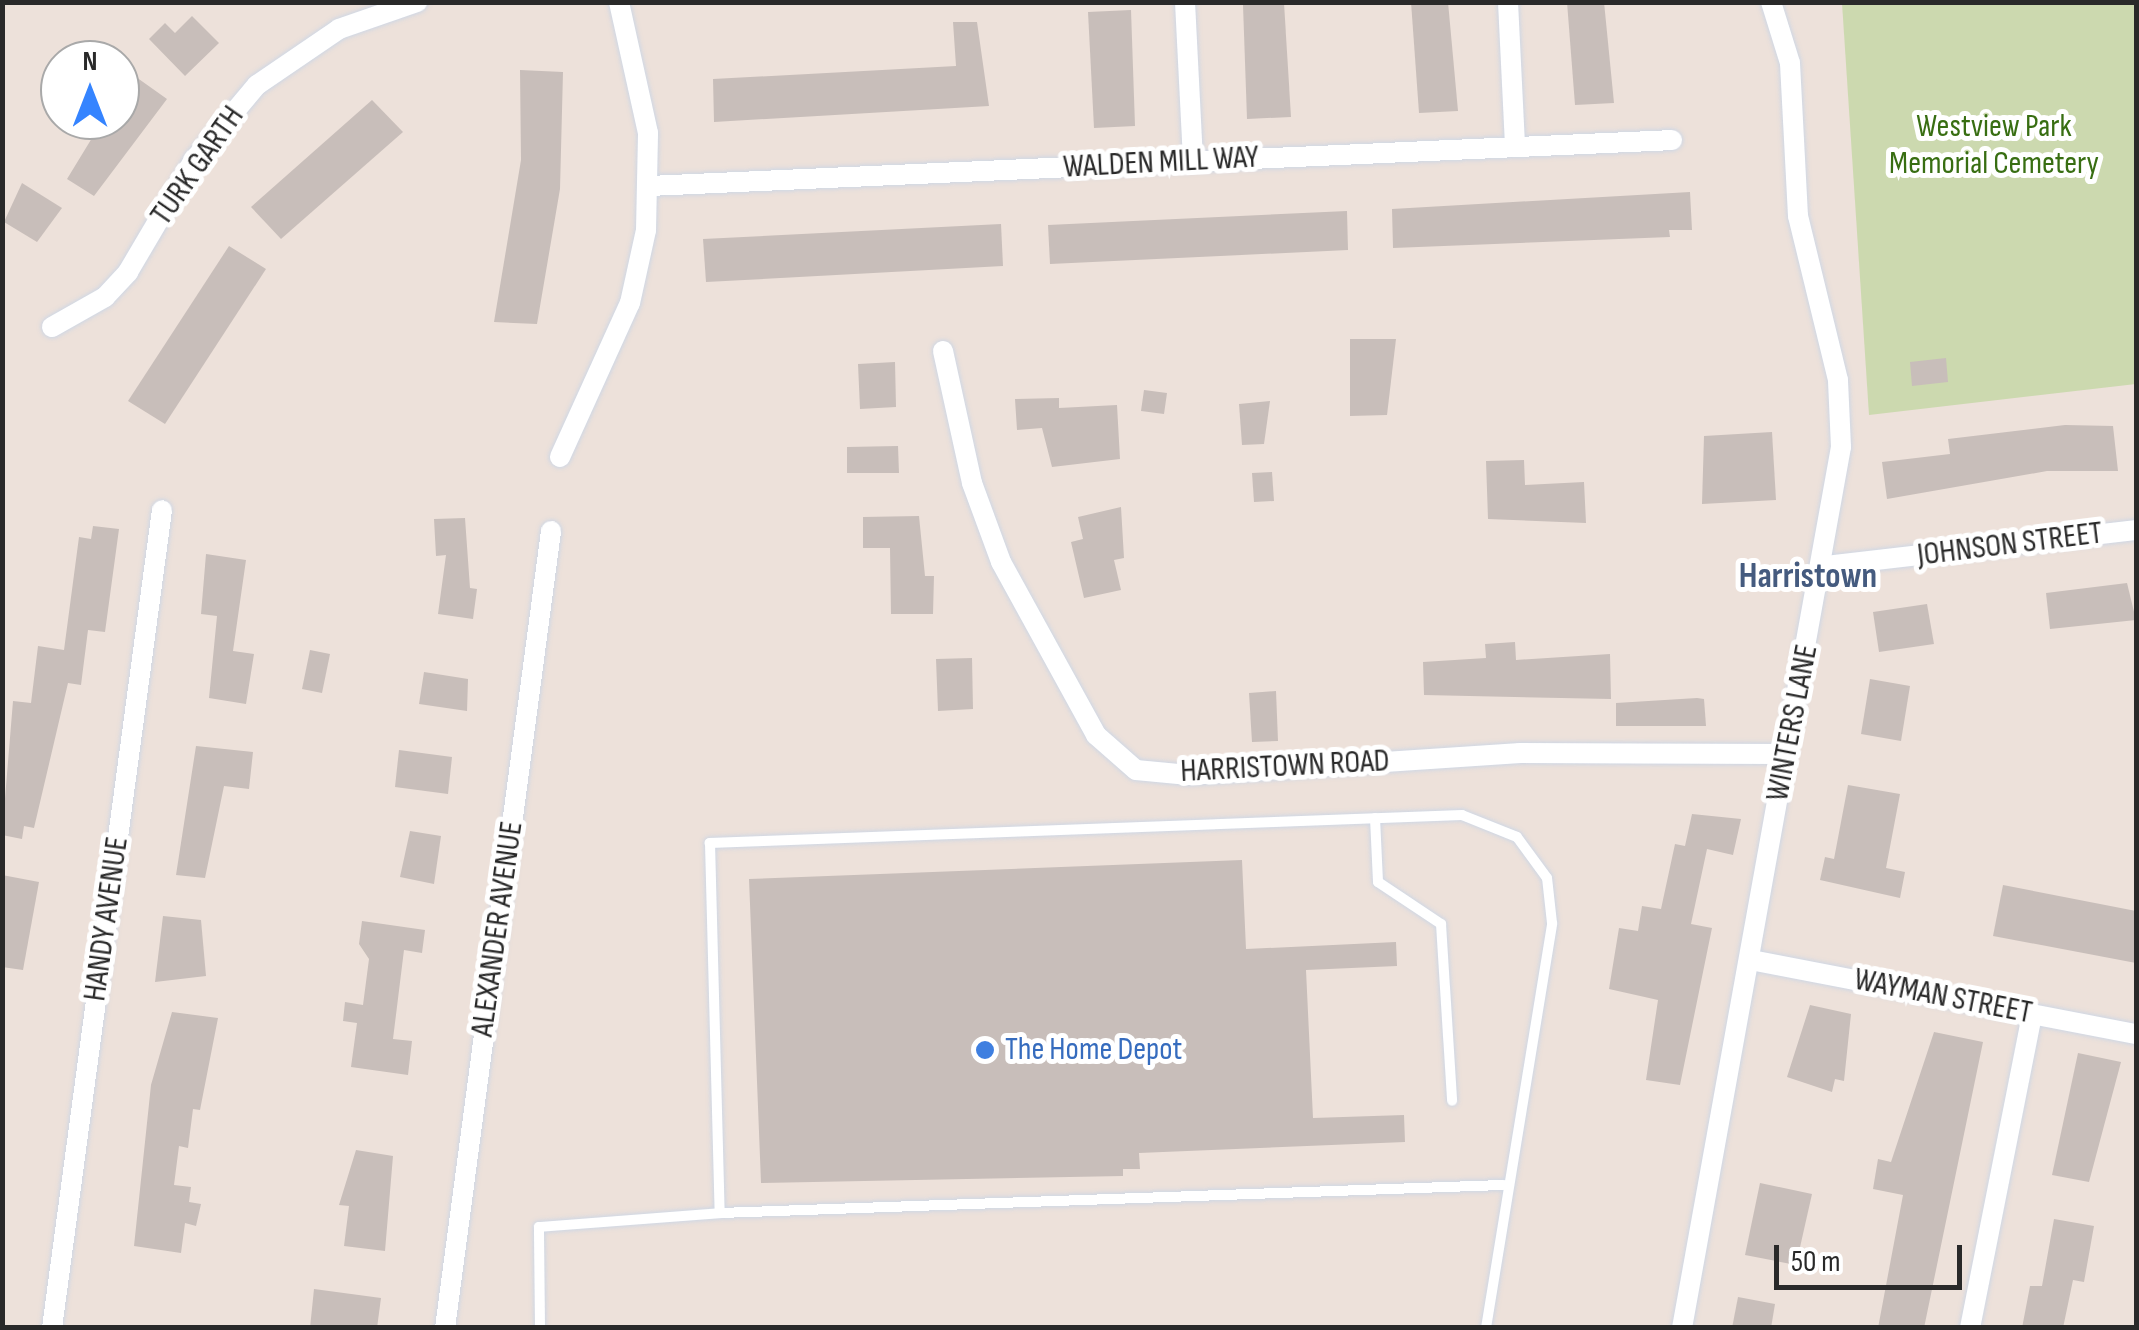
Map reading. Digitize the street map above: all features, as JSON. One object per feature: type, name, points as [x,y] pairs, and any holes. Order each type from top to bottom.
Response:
[{"type":"street","name":"TURK GARTH","points":[[52,327],[104,297],[128,272],[194,160],[258,85],[339,29],[417,2]]},
{"type":"street","points":[[560,456],[630,303],[650,186],[642,101],[618,2]]},
{"type":"street","points":[[1185,2],[1193,162]]},
{"type":"street","points":[[1508,2],[1515,147]]},
{"type":"street","name":"WINTERS LANE","points":[[1682,1328],[1785,754],[1825,566],[1842,410],[1803,250],[1790,62],[1771,2]]},
{"type":"street","name":"WALDEN MILL WAY","points":[[650,186],[1672,140]]},
{"type":"street","name":"HARRISTOWN ROAD","points":[[943,351],[972,482],[1000,562],[1096,735],[1136,770],[1190,776],[1520,753],[1785,754]]},
{"type":"street","name":"HANDY AVENUE","points":[[52,1328],[162,510]]},
{"type":"street","name":"JOHNSON STREET","points":[[1825,566],[2136,530]]},
{"type":"street","name":"ALEXANDER AVENUE","points":[[444,1328],[551,531]]},
{"type":"street","name":"WAYMAN STREET","points":[[1750,960],[2136,1034]]},
{"type":"street","points":[[1970,1328],[2032,1015]]},
{"type":"lane","points":[[1375,818],[1378,882],[1441,924],[1452,1101]]},
{"type":"lane","points":[[720,1214],[710,843],[1375,818],[1480,818],[1517,837],[1547,878],[1552,923],[1504,1185],[1486,1328]]},
{"type":"lane","points":[[540,1328],[539,1227],[720,1214],[1504,1185]]},
{"type":"green space","name":"Westview Park Memorial Cemetery","points":[[1842,3],[2136,3],[2136,384],[1869,415]]},
{"type":"building","points":[[1411,2],[1448,2],[1458,111],[1419,113]]},
{"type":"building","points":[[1567,2],[1604,2],[1614,103],[1575,105]]},
{"type":"building","points":[[1284,3],[1291,117],[1247,119],[1243,5]]},
{"type":"building","points":[[1131,10],[1135,126],[1094,128],[1088,12]]},
{"type":"building","points":[[192,16],[219,43],[185,76],[149,39],[165,23],[175,33]]},
{"type":"building","points":[[953,22],[977,22],[989,106],[714,122],[713,79],[956,66]]},
{"type":"building","points":[[520,70],[563,72],[560,189],[537,324],[494,322],[521,160]]},
{"type":"building","points":[[140,80],[167,99],[140,135]]},
{"type":"building","points":[[372,100],[403,132],[281,239],[251,207]]},
{"type":"building","points":[[91,140],[136,140],[94,196],[67,179]]},
{"type":"building","points":[[22,183],[62,208],[37,242],[4,222]]},
{"type":"building","points":[[1690,192],[1692,230],[1669,230],[1670,237],[1393,248],[1392,209]]},
{"type":"building","points":[[1347,211],[1348,250],[1050,264],[1048,225]]},
{"type":"building","points":[[1001,224],[1003,266],[706,282],[703,239]]},
{"type":"building","points":[[229,246],[266,269],[165,424],[128,401]]},
{"type":"building","points":[[1350,339],[1396,339],[1387,415],[1350,416]]},
{"type":"building","points":[[1946,358],[1948,382],[1912,386],[1910,362]]},
{"type":"building","points":[[895,362],[896,407],[860,409],[858,364]]},
{"type":"building","points":[[1144,390],[1167,393],[1164,414],[1141,411]]},
{"type":"building","points":[[1059,398],[1059,408],[1117,405],[1120,459],[1052,467],[1042,428],[1017,430],[1015,399]]},
{"type":"building","points":[[1270,401],[1264,444],[1242,445],[1239,404]]},
{"type":"building","points":[[2065,425],[2113,426],[2118,471],[2047,471],[1887,499],[1882,462],[1950,454],[1948,439]]},
{"type":"building","points":[[1772,432],[1776,500],[1702,504],[1704,436]]},
{"type":"building","points":[[898,446],[899,473],[847,473],[847,447]]},
{"type":"building","points":[[1524,460],[1525,485],[1584,482],[1586,523],[1488,519],[1486,461]]},
{"type":"building","points":[[1272,472],[1274,501],[1254,502],[1252,473]]},
{"type":"building","points":[[1121,507],[1124,558],[1114,560],[1121,590],[1084,598],[1071,542],[1083,539],[1078,517]]},
{"type":"building","points":[[919,516],[925,576],[934,576],[933,614],[891,614],[890,548],[863,548],[863,517]]},
{"type":"building","points":[[465,518],[470,588],[477,589],[473,619],[438,614],[446,555],[436,556],[434,519]]},
{"type":"building","points":[[93,526],[119,529],[105,632],[88,630],[81,685],[68,683],[34,828],[24,826],[22,839],[2,835],[13,701],[31,703],[38,646],[64,650],[79,537],[91,539]]},
{"type":"building","points":[[206,554],[246,560],[233,651],[254,654],[246,704],[209,698],[217,616],[201,614]]},
{"type":"building","points":[[2127,583],[2136,620],[2050,629],[2046,593]]},
{"type":"building","points":[[1927,604],[1934,644],[1879,652],[1873,612]]},
{"type":"building","points":[[1515,642],[1516,660],[1610,654],[1611,699],[1424,695],[1423,662],[1486,658],[1485,644]]},
{"type":"building","points":[[310,650],[330,654],[322,693],[302,689]]},
{"type":"building","points":[[972,658],[973,709],[938,711],[936,659]]},
{"type":"building","points":[[424,672],[468,679],[467,711],[419,704]]},
{"type":"building","points":[[1870,679],[1910,686],[1901,741],[1861,734]]},
{"type":"building","points":[[1276,691],[1278,741],[1252,742],[1249,693]]},
{"type":"building","points":[[1704,699],[1706,726],[1616,726],[1616,703]]},
{"type":"building","points":[[196,746],[253,752],[249,789],[224,786],[205,878],[176,875]]},
{"type":"building","points":[[399,750],[452,757],[448,794],[395,787]]},
{"type":"building","points":[[1848,785],[1900,794],[1886,868],[1905,872],[1900,898],[1820,880],[1825,857],[1834,859]]},
{"type":"building","points":[[1692,814],[1741,819],[1733,855],[1707,849],[1691,924],[1712,928],[1680,1085],[1646,1080],[1658,1000],[1609,989],[1619,928],[1638,931],[1642,906],[1661,909],[1675,844],[1685,846]]},
{"type":"building","points":[[410,831],[441,836],[434,884],[400,877]]},
{"type":"building","name":"The Home Depot","points":[[1242,860],[1246,949],[1396,942],[1397,966],[1306,970],[1313,1118],[1404,1115],[1405,1142],[1139,1153],[1140,1169],[1123,1169],[1123,1176],[761,1183],[749,879]]},
{"type":"building","points":[[2,875],[39,882],[23,970],[2,967]]},
{"type":"building","points":[[2003,885],[2136,911],[2136,963],[1993,936]]},
{"type":"building","points":[[163,916],[201,920],[206,976],[155,982]]},
{"type":"building","points":[[362,921],[425,930],[422,953],[404,950],[393,1039],[412,1041],[408,1075],[351,1067],[357,1023],[343,1021],[345,1002],[363,1005],[369,959],[359,944]]},
{"type":"building","points":[[1810,1005],[1851,1014],[1844,1081],[1835,1079],[1832,1092],[1787,1077]]},
{"type":"building","points":[[172,1012],[218,1018],[200,1110],[193,1109],[188,1148],[179,1146],[174,1185],[191,1187],[189,1202],[201,1204],[196,1226],[185,1223],[181,1253],[134,1246],[151,1085]]},
{"type":"building","points":[[1934,1032],[1983,1042],[1924,1328],[1878,1328],[1903,1195],[1873,1189],[1878,1159],[1891,1162]]},
{"type":"building","points":[[2078,1053],[2121,1062],[2089,1182],[2052,1175]]},
{"type":"building","points":[[356,1150],[393,1156],[385,1251],[344,1246],[349,1206],[339,1205]]},
{"type":"building","points":[[1760,1183],[1812,1194],[1796,1265],[1745,1255]]},
{"type":"building","points":[[2054,1219],[2094,1226],[2084,1282],[2073,1280],[2063,1328],[2022,1328],[2030,1286],[2042,1286]]},
{"type":"building","points":[[314,1289],[381,1298],[377,1328],[310,1328]]},
{"type":"building","points":[[1738,1297],[1775,1304],[1771,1328],[1732,1328]]},
{"type":"place","name":"The Home Depot","points":[[985,1050]]},
{"type":"district","name":"Harristown","points":[[1808,577]]}]
